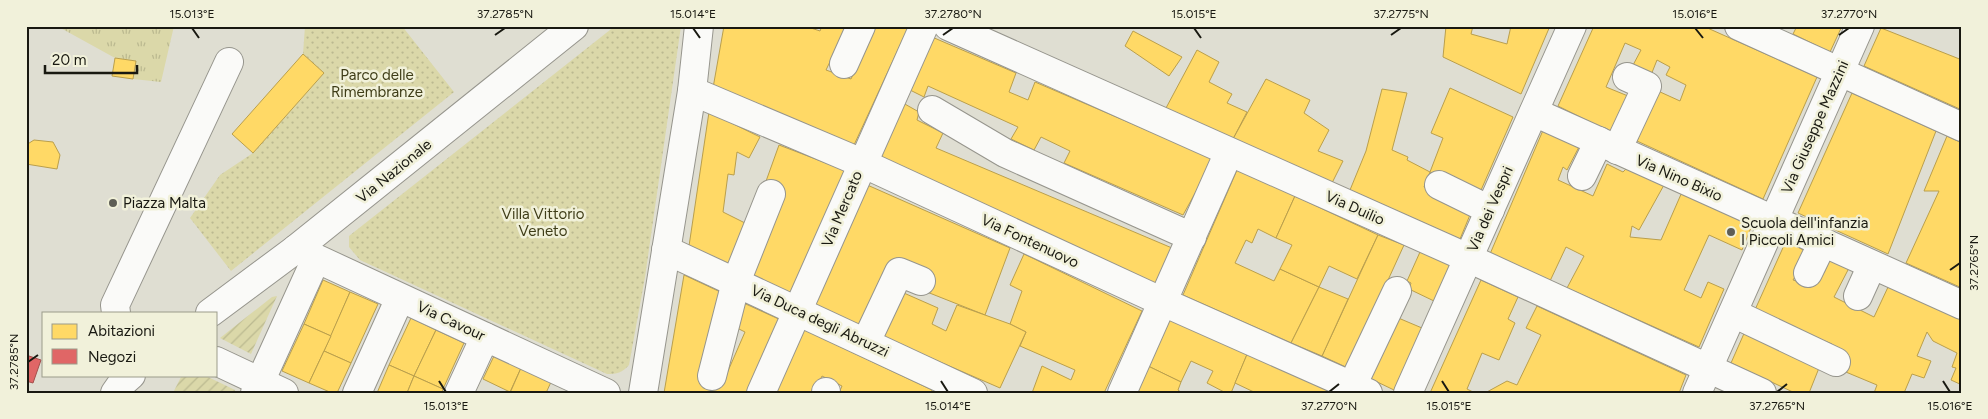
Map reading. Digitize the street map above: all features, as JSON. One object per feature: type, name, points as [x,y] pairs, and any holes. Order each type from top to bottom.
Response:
[{"type":"street","name":"Via Nazionale","points":[[212,312],[306,254],[574,26]]},
{"type":"street","points":[[643,393],[692,91],[699,26]]},
{"type":"street","points":[[844,64],[861,26]]},
{"type":"street","name":"Via Mercato","points":[[761,393],[924,26]]},
{"type":"street","name":"Via Duilio","points":[[948,26],[1468,258],[1762,393]]},
{"type":"street","name":"Via dei Vespri","points":[[1408,393],[1572,26]]},
{"type":"street","points":[[1739,26],[1962,127]]},
{"type":"street","name":"Via Giuseppe Mazzini","points":[[1698,393],[1860,26]]},
{"type":"street","points":[[116,312],[115,305],[229,62]]},
{"type":"street","points":[[1582,176],[1608,146],[1647,86],[1627,77]]},
{"type":"street","name":"Via Fontenuovo","points":[[692,91],[862,163],[1163,302],[1360,389]]},
{"type":"street","points":[[932,110],[1005,153],[1192,237]]},
{"type":"street","name":"Via Nino Bixio","points":[[1534,112],[1962,305]]},
{"type":"street","points":[[1122,393],[1229,152]]},
{"type":"street","points":[[1439,185],[1490,210]]},
{"type":"street","points":[[712,376],[736,282],[771,194]]},
{"type":"street","points":[[1808,273],[1823,242]]},
{"type":"street","name":"Via Duca degli Abruzzi","points":[[666,250],[974,393]]},
{"type":"street","name":"Via Cavour","points":[[306,254],[485,337],[565,384],[606,393]]},
{"type":"street","points":[[257,387],[306,254]]},
{"type":"street","points":[[1858,296],[1872,264]]},
{"type":"street","points":[[866,342],[899,272],[921,281]]},
{"type":"street","points":[[1360,389],[1397,291]]},
{"type":"street","points":[[357,393],[400,298]]},
{"type":"street","points":[[1733,312],[1836,362]]},
{"type":"street","points":[[459,393],[485,337]]},
{"type":"street","points":[[218,362],[257,387],[284,393]]},
{"type":"green space","points":[[57,26],[174,26],[161,82],[133,79],[136,61],[115,58]]},
{"type":"green space","name":"Parco delle Rimembranze","points":[[305,26],[402,26],[454,92],[231,271],[190,218],[220,175],[253,153],[324,73],[303,54]]},
{"type":"green space","name":"Villa Vittorio Veneto","points":[[615,26],[681,26],[645,277],[629,365],[624,370],[614,374],[607,374],[360,260],[349,247],[349,236]]},
{"type":"green space","points":[[277,296],[251,354],[220,338],[272,297]]},
{"type":"green space","points":[[182,376],[206,376],[235,390],[234,393],[173,393]]},
{"type":"building: Abitazioni","points":[[724,26],[805,26],[820,31],[822,26],[847,26],[826,70],[851,79],[875,26],[909,26],[854,145],[713,88]]},
{"type":"building: Abitazioni","points":[[1446,26],[1473,26],[1471,34],[1507,44],[1511,26],[1550,26],[1521,94],[1443,57]]},
{"type":"building: Abitazioni","points":[[1594,26],[1703,26],[1817,77],[1763,199],[1637,141],[1658,91],[1680,101],[1686,85],[1666,75],[1670,67],[1657,60],[1651,75],[1632,67],[1641,50],[1625,43],[1606,87],[1628,96],[1612,133],[1558,106]]},
{"type":"building: Abitazioni","points":[[1797,26],[1842,26],[1830,52],[1793,34]]},
{"type":"building: Abitazioni","points":[[1881,28],[1962,60],[1962,110],[1864,66]]},
{"type":"building: Abitazioni","points":[[1133,31],[1182,57],[1169,76],[1125,46]]},
{"type":"building: Abitazioni","points":[[932,37],[1016,73],[1009,92],[1028,100],[1035,82],[1214,159],[1183,215],[1064,163],[1070,151],[1041,137],[1034,150],[1011,139],[1018,127],[928,86],[924,97],[908,89]]},
{"type":"building: Abitazioni","points":[[1197,50],[1219,62],[1209,82],[1232,94],[1227,103],[1247,112],[1233,139],[1166,108]]},
{"type":"building: Abitazioni","points":[[303,54],[324,73],[253,153],[232,134]]},
{"type":"building: Abitazioni","points":[[115,58],[136,61],[133,79],[112,76]]},
{"type":"building: Abitazioni","points":[[1266,79],[1310,100],[1304,113],[1329,130],[1318,151],[1343,161],[1331,185],[1233,139]]},
{"type":"building: Abitazioni","points":[[1450,88],[1513,117],[1478,197],[1430,172],[1443,138],[1431,133]]},
{"type":"building: Abitazioni","points":[[1382,89],[1407,93],[1392,150],[1408,157],[1407,160],[1430,172],[1424,187],[1472,210],[1460,239],[1350,190],[1366,151]]},
{"type":"building: Abitazioni","points":[[1852,93],[1936,131],[1888,254],[1798,213]]},
{"type":"building: Abitazioni","points":[[903,103],[919,112],[917,120],[943,133],[936,148],[1172,248],[1156,285],[877,157]]},
{"type":"building: Abitazioni","points":[[709,112],[760,137],[749,158],[737,152],[734,175],[728,174],[723,212],[745,223],[731,265],[689,246]]},
{"type":"building: Abitazioni","points":[[1544,128],[1580,145],[1567,170],[1563,167],[1558,180],[1593,196],[1607,164],[1623,172],[1627,168],[1664,185],[1639,230],[1632,226],[1630,237],[1661,240],[1682,192],[1752,225],[1742,250],[1709,235],[1684,290],[1701,298],[1708,282],[1724,289],[1699,347],[1567,288],[1584,256],[1566,247],[1550,281],[1490,254]]},
{"type":"building: Abitazioni","points":[[1947,136],[1962,143],[1962,288],[1906,263],[1939,191],[1924,191]]},
{"type":"building: Abitazioni","points":[[34,140],[53,142],[60,155],[57,169],[26,164],[26,145]]},
{"type":"building: Abitazioni","points":[[779,145],[847,171],[790,295],[747,276],[765,184]]},
{"type":"building: Abitazioni","points":[[1237,170],[1295,196],[1276,238],[1258,229],[1252,243],[1246,240],[1235,263],[1274,281],[1280,269],[1319,287],[1291,343],[1183,295]]},
{"type":"building: Abitazioni","points":[[865,184],[1010,248],[985,315],[927,292],[934,274],[896,258],[865,327],[811,304]]},
{"type":"building: Abitazioni","points":[[1295,196],[1378,235],[1357,279],[1329,266],[1319,287],[1280,269],[1292,245],[1276,238]]},
{"type":"building: Abitazioni","points":[[1378,235],[1404,245],[1348,368],[1322,356]]},
{"type":"building: Abitazioni","points":[[1786,241],[1809,253],[1793,280],[1811,285],[1816,271],[1824,273],[1830,259],[1849,268],[1834,297],[1874,317],[1889,285],[1962,318],[1962,385],[1951,380],[1956,368],[1952,367],[1957,353],[1933,341],[1927,332],[1917,356],[1931,361],[1924,378],[1912,374],[1904,393],[1874,393],[1877,385],[1841,370],[1830,350],[1832,344],[1815,337],[1813,343],[1754,312]]},
{"type":"building: Abitazioni","points":[[1420,252],[1451,264],[1434,301],[1409,289],[1411,283],[1407,281]]},
{"type":"building: Abitazioni","points":[[1024,254],[1142,311],[1104,393],[1032,393],[1042,366],[1071,380],[1075,370],[1020,346],[1026,332],[1010,324],[1022,291],[1010,285]]},
{"type":"building: Abitazioni","points":[[684,275],[729,296],[705,381],[721,387],[745,332],[729,324],[737,300],[783,321],[749,393],[664,393]]},
{"type":"building: Abitazioni","points":[[323,280],[350,292],[331,336],[304,324]]},
{"type":"building: Abitazioni","points":[[1481,280],[1518,297],[1508,319],[1515,323],[1499,360],[1482,353],[1467,389],[1475,393],[1430,393]]},
{"type":"building: Abitazioni","points":[[1319,287],[1348,299],[1322,356],[1291,343]]},
{"type":"building: Abitazioni","points":[[897,290],[938,308],[932,324],[946,331],[957,305],[1010,324],[1026,332],[1000,388],[878,335]]},
{"type":"building: Abitazioni","points":[[350,292],[378,304],[351,363],[324,351]]},
{"type":"building: Abitazioni","points":[[1537,306],[1686,375],[1679,393],[1485,393],[1507,381],[1517,385],[1541,335],[1526,328]]},
{"type":"building: Abitazioni","points":[[1396,317],[1422,328],[1394,390],[1369,378]]},
{"type":"building: Abitazioni","points":[[411,318],[436,330],[414,376],[389,365]]},
{"type":"building: Abitazioni","points":[[1170,318],[1248,352],[1231,393],[1226,393],[1207,383],[1213,371],[1191,361],[1181,382],[1148,366]]},
{"type":"building: Abitazioni","points":[[304,324],[331,336],[309,383],[282,371]]},
{"type":"building: Abitazioni","points":[[801,328],[932,390],[931,393],[839,393],[842,386],[822,376],[814,393],[770,393]]},
{"type":"building: Abitazioni","points":[[1746,329],[1821,363],[1809,393],[1795,393],[1731,363]]},
{"type":"building: Abitazioni","points":[[436,330],[464,343],[443,389],[414,376]]},
{"type":"building: Abitazioni","points":[[324,351],[351,363],[337,393],[332,393],[309,383]]},
{"type":"building: Abitazioni","points":[[1248,352],[1339,393],[1256,393],[1235,383]]},
{"type":"building: Abitazioni","points":[[494,356],[521,368],[510,392],[483,379]]},
{"type":"building: Abitazioni","points":[[389,365],[414,376],[407,393],[377,393]]},
{"type":"building: Abitazioni","points":[[1148,366],[1181,382],[1178,390],[1182,393],[1136,393]]},
{"type":"building: Abitazioni","points":[[521,368],[551,382],[546,393],[510,393]]},
{"type":"building: Abitazioni","points":[[414,376],[443,389],[442,393],[407,393]]},
{"type":"building: Negozi","points":[[26,355],[41,360],[33,383],[26,381]]},
{"type":"place","name":"Piazza Malta","points":[[113,203]]},
{"type":"place","name":"Scuola dell'infanzia I Piccoli Amici","points":[[1731,232]]}]
